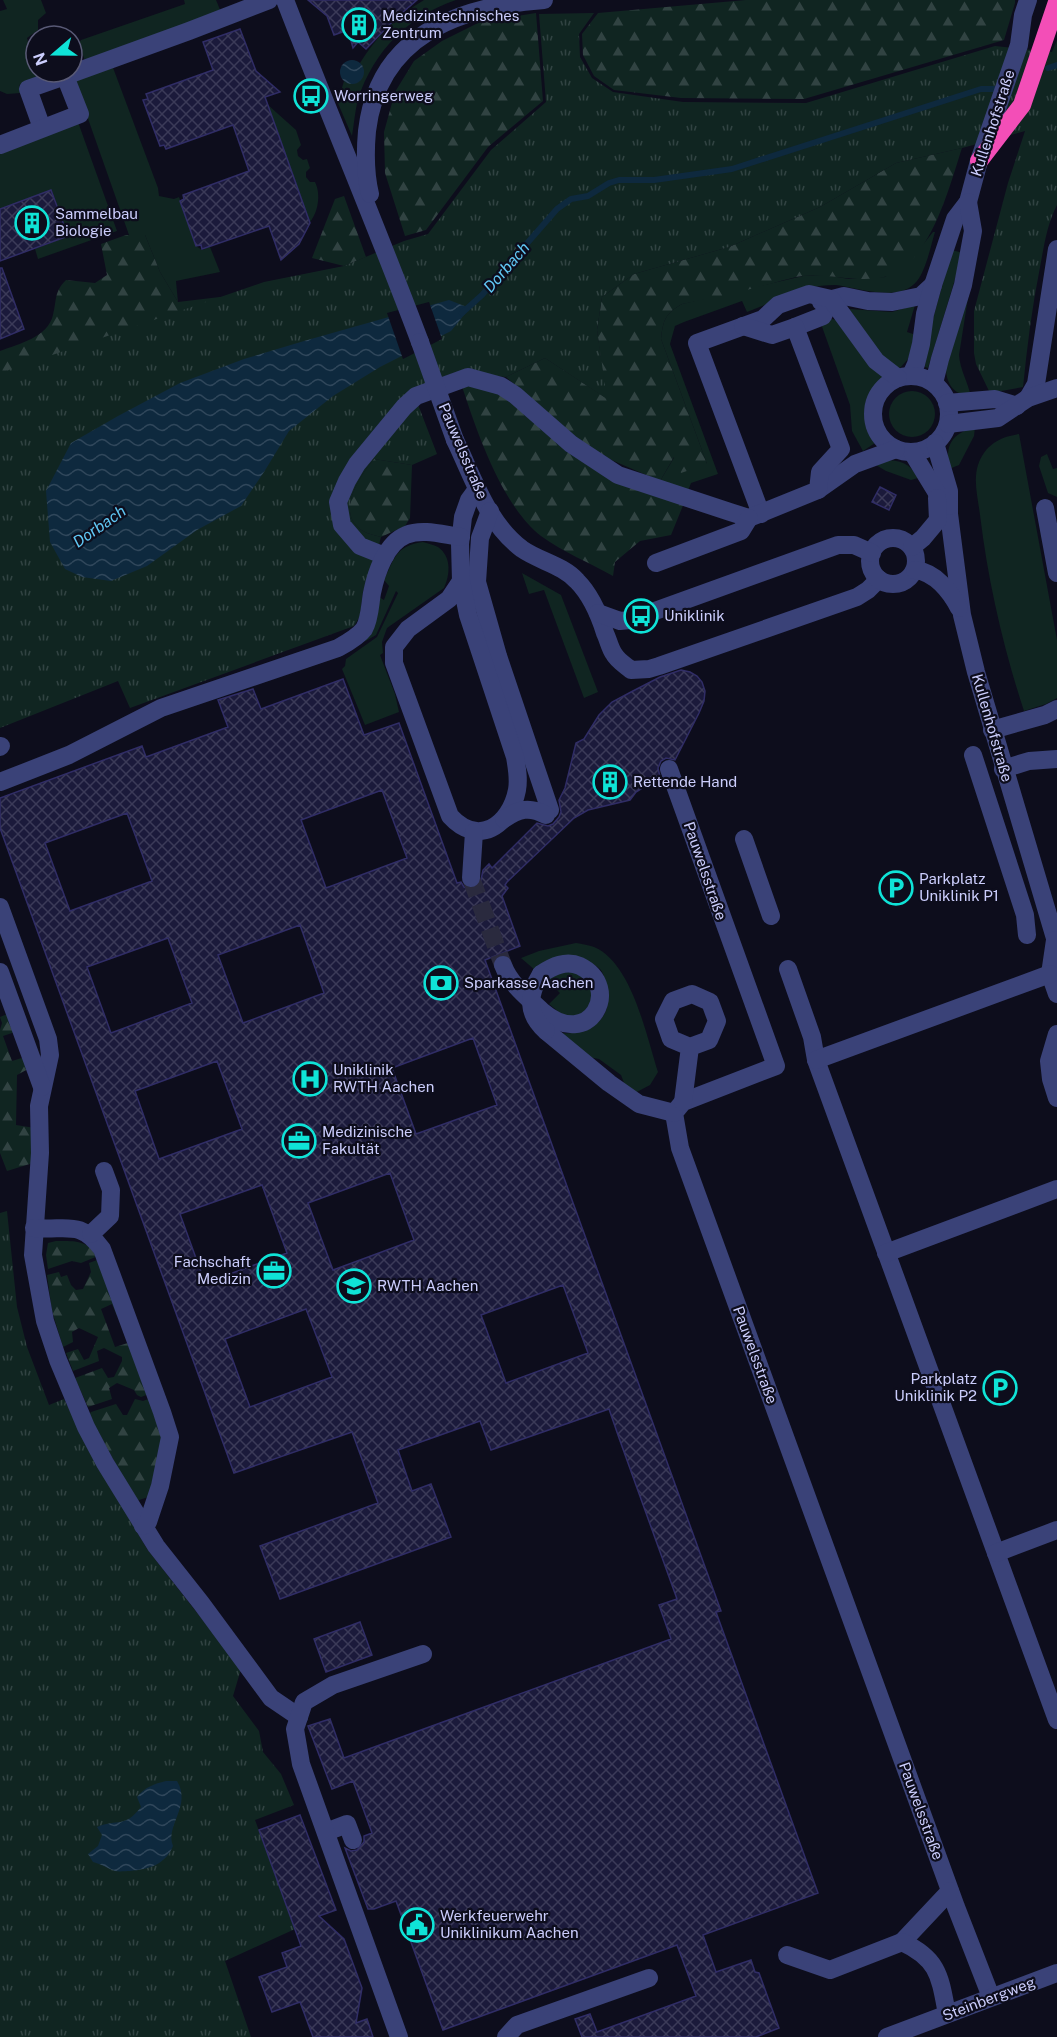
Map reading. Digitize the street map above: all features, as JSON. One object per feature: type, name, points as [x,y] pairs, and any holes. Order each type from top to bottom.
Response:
[{"type":"highway","points":[[979,160],[1022,105],[1057,2]]},
{"type":"street","points":[[84,69],[189,32],[269,0]]},
{"type":"street","name":"Pauwelsstraße","points":[[285,0],[382,242],[455,440],[477,489],[490,512],[519,546],[534,558],[567,571],[573,576],[598,613],[614,655],[631,670],[648,669],[857,597],[879,579]]},
{"type":"street","name":"Pauwelsstraße","points":[[382,242],[365,174],[366,146],[374,97],[394,60],[425,33],[471,12],[496,6],[544,0]]},
{"type":"street","name":"Kullenhofstraße","points":[[1028,0],[1023,15],[1019,45],[979,160],[968,202],[955,219],[933,285],[916,364],[904,377],[887,384],[878,394],[873,419],[877,431],[885,442],[904,450],[943,499],[954,551],[962,615],[1003,769],[1056,943]]},
{"type":"street","name":"Kullenhofstraße","points":[[1019,45],[1034,21],[1041,0]]},
{"type":"street","points":[[42,84],[28,89],[42,128]]},
{"type":"street","points":[[0,145],[80,114],[68,84]]},
{"type":"street","name":"Kullenhofstraße","points":[[934,383],[963,285],[973,231],[968,202]]},
{"type":"street","points":[[1022,402],[1036,384],[1057,249]]},
{"type":"street","points":[[755,516],[697,343],[763,319],[781,317],[831,299],[844,296],[868,301],[892,302],[921,296],[933,285]]},
{"type":"street","points":[[743,326],[772,335],[823,316],[831,299]]},
{"type":"street","points":[[656,563],[741,531],[755,516],[818,490],[845,469],[866,460],[904,450],[924,449],[943,435],[949,414],[942,392],[934,383],[923,377],[904,377],[876,361],[831,299]]},
{"type":"street","points":[[795,327],[841,449],[819,472],[818,490]]},
{"type":"street","points":[[386,556],[360,546],[342,525],[338,502],[347,481],[364,456],[404,407],[416,396],[468,377],[501,386],[515,395],[571,444],[618,475],[755,516]]},
{"type":"street","points":[[948,424],[998,418],[1022,402],[1057,388]]},
{"type":"street","points":[[947,403],[995,399],[1022,402]]},
{"type":"street","name":"Kullenhofstraße","points":[[935,443],[949,491],[943,499]]},
{"type":"street","points":[[477,489],[469,500],[463,517],[461,581],[468,615],[515,757],[518,777],[513,805],[504,819]]},
{"type":"street","points":[[943,499],[938,520],[917,543],[916,562],[923,573],[951,592],[962,615]]},
{"type":"street","points":[[1046,508],[1057,573]]},
{"type":"street","points":[[461,581],[449,599],[408,629],[394,647],[394,663],[450,816],[459,826],[474,832],[488,830],[515,812],[530,808],[548,812],[477,582],[480,538],[490,512]]},
{"type":"street","points":[[0,782],[69,755],[161,708],[338,648],[364,629],[373,589],[386,556],[395,541],[406,535],[428,533],[461,537]]},
{"type":"street","points":[[890,538],[917,543],[943,538],[954,551],[950,568],[911,576],[899,583],[879,579],[871,567],[872,553],[882,541],[890,538]]},
{"type":"street","points":[[598,613],[620,621],[630,620],[838,545],[854,545],[872,553]]},
{"type":"street","points":[[992,730],[1045,715],[1057,709]]},
{"type":"street","points":[[973,755],[1025,915],[1027,935]]},
{"type":"street","points":[[1003,769],[1029,761],[1057,759]]},
{"type":"street","name":"Pauwelsstraße","points":[[669,769],[776,1066],[679,1108],[680,1148],[950,1891],[991,1997]]},
{"type":"street","points":[[471,878],[474,832]]},
{"type":"street","points":[[744,839],[771,916]]},
{"type":"street","points":[[0,907],[48,1039],[50,1055],[39,1106],[40,1153],[33,1255],[45,1321],[58,1360],[86,1427],[105,1463],[156,1546],[271,1698],[299,1717]]},
{"type":"street","points":[[1056,943],[1050,974],[1057,994]]},
{"type":"street","points":[[503,965],[519,989],[549,1017],[569,1025],[580,1023],[596,1010],[599,1003],[599,985],[594,975],[572,963],[559,964],[541,974],[531,992],[531,1002],[535,1018],[546,1031],[609,1083],[639,1104],[679,1108],[690,1047]]},
{"type":"street","points":[[788,969],[812,1037],[816,1060],[1057,1720]]},
{"type":"street","points":[[0,972],[42,1087]]},
{"type":"street","points":[[816,1060],[1050,974]]},
{"type":"street","points":[[1057,1042],[1049,1061],[1051,1079],[1057,1098]]},
{"type":"street","points":[[91,1234],[110,1216],[111,1190],[104,1171]]},
{"type":"street","points":[[886,1253],[1057,1189]]},
{"type":"street","points":[[34,1228],[76,1228],[91,1234],[102,1249],[170,1437],[160,1486],[148,1522],[143,1526]]},
{"type":"street","points":[[996,1553],[1057,1530]]},
{"type":"street","points":[[399,2037],[301,1764],[295,1729],[304,1702],[333,1685],[423,1654]]},
{"type":"street","points":[[326,1832],[347,1824],[353,1840]]},
{"type":"street","points":[[787,1955],[830,1970],[902,1942],[950,1891]]},
{"type":"street","points":[[902,1942],[918,1949],[933,1963],[947,2014]]},
{"type":"street","name":"Steinbergweg","points":[[887,2037],[1057,1973]]},
{"type":"street","points":[[506,2037],[517,2025],[649,1978]]},
{"type":"green space","points":[[3,0],[41,0],[46,13],[38,20],[38,24],[24,24],[24,83],[19,85],[21,93],[7,94],[0,91],[0,11],[7,9]]},
{"type":"green space","points":[[184,0],[216,0],[221,12],[85,61],[84,39],[185,4]]},
{"type":"green space","points":[[424,0],[456,0],[423,15],[408,26],[383,51],[373,66],[358,99],[352,136],[337,101],[344,98],[341,91],[344,81],[355,83],[362,66],[360,63],[373,44],[396,20]]},
{"type":"green space","points":[[746,0],[1015,0],[1015,3],[1004,40],[804,99],[681,98],[614,90],[594,76],[583,55],[582,34],[598,13]]},
{"type":"green space","points":[[536,13],[543,101],[488,147],[426,230],[405,236],[385,173],[384,132],[395,92],[414,61],[442,41],[480,22]]},
{"type":"green space","points":[[594,13],[579,34],[580,57],[592,78],[613,92],[683,102],[806,103],[995,46],[1052,52],[1057,40],[1057,205],[1046,235],[1037,282],[1023,387],[990,393],[976,364],[974,311],[1008,183],[1025,131],[896,163],[820,207],[729,247],[634,274],[602,297],[597,330],[607,399],[545,358],[506,377],[456,372],[412,389],[437,454],[412,465],[374,459],[362,475],[352,495],[351,515],[355,524],[365,532],[381,537],[373,568],[363,591],[360,616],[354,626],[130,708],[118,681],[0,728],[0,373],[264,282],[344,266],[404,241],[428,234],[491,150],[546,102],[539,14]]},
{"type":"green space","points":[[112,65],[159,196],[174,199],[179,197],[196,246],[202,250],[210,247],[220,272],[176,281],[178,302],[160,272],[145,235],[129,235],[76,84],[84,84],[84,75]]},
{"type":"green space","points":[[268,105],[296,130],[301,145],[297,150],[298,156],[303,160],[307,159],[310,168],[306,172],[306,177],[310,182],[315,182],[317,187],[318,205],[308,224],[307,215]]},
{"type":"green space","points":[[78,122],[117,231],[38,259],[35,249],[68,236],[52,191],[0,209],[0,151]]},
{"type":"green space","points":[[962,148],[935,223],[914,258],[900,270],[874,279],[812,275],[797,277],[682,304],[668,314],[661,339],[707,464],[681,473],[674,457],[660,481],[607,458],[573,435],[506,377],[545,358],[606,398],[597,330],[602,297],[634,274],[729,247],[820,207],[896,163]]},
{"type":"green space","points":[[344,196],[366,257],[344,266],[312,258],[335,199]]},
{"type":"green space","points":[[935,232],[926,264],[917,281],[910,288],[890,293],[836,285],[808,288],[747,312],[742,301],[675,326],[670,344],[718,474],[691,483],[688,491],[660,481],[675,456],[707,464],[661,339],[668,314],[682,304],[803,276],[825,275],[849,279],[885,277],[921,247]]},
{"type":"green space","points":[[126,235],[145,235],[160,272],[178,302],[220,297],[235,298],[0,402],[0,351],[32,339],[45,329],[53,315],[58,292],[66,280],[95,283],[107,275],[101,244]]},
{"type":"green space","points":[[952,250],[963,253],[928,368],[925,367],[928,337]]},
{"type":"green space","points":[[972,273],[959,355],[971,397],[954,390],[948,382],[946,364]]},
{"type":"green space","points":[[915,305],[907,332],[916,335],[908,359],[900,368],[892,367],[884,362],[849,309],[892,312]]},
{"type":"green space","points":[[827,318],[837,320],[884,377],[870,392],[867,400],[865,416],[875,443],[863,451],[852,431],[850,405],[820,321]]},
{"type":"green space","points":[[461,383],[499,391],[546,431],[684,503],[671,535],[640,541],[615,562],[613,576],[549,542],[527,523],[503,487],[474,423]]},
{"type":"green space","points":[[912,391],[921,392],[928,398],[934,405],[934,423],[928,430],[921,436],[912,437],[903,436],[896,430],[890,423],[889,414],[890,405],[896,398],[903,392]]},
{"type":"green space","points":[[975,427],[974,436],[959,465],[949,469],[948,453],[951,442],[960,433]]},
{"type":"green space","points":[[1019,434],[1057,640],[1057,698],[1024,711],[1009,663],[992,589],[976,483],[978,465],[989,447],[1005,437]]},
{"type":"green space","points":[[1047,454],[1053,469],[1057,468],[1057,497],[1048,493],[1039,466],[1041,457]]},
{"type":"green space","points":[[374,459],[412,465],[410,518],[405,526],[381,537],[363,531],[355,524],[350,505],[352,495],[362,475]]},
{"type":"green space","points":[[887,460],[906,464],[918,478],[911,480],[876,465]]},
{"type":"green space","points":[[423,542],[438,547],[446,556],[448,572],[446,583],[444,588],[387,628],[382,642],[383,653],[380,655],[395,694],[399,712],[365,725],[342,669],[346,659],[377,637],[398,593],[396,591],[376,635],[364,642],[372,632],[376,595],[384,600],[389,586],[384,580],[394,559],[407,546]]},
{"type":"green space","points":[[522,573],[561,595],[598,692],[584,698],[544,590],[529,594]]},
{"type":"green space","points":[[576,943],[594,947],[607,955],[628,984],[636,1002],[658,1072],[650,1085],[635,1093],[626,1088],[621,1075],[599,1059],[588,1057],[561,1033],[583,1031],[600,1021],[608,1004],[608,993],[601,970],[588,961],[535,970],[521,958],[539,951]]},
{"type":"green space","points":[[572,971],[583,976],[593,995],[583,1012],[576,1016],[565,1017],[549,1004],[560,993],[547,980],[559,972]]},
{"type":"green space","points":[[10,1013],[15,1032],[3,1036],[12,1061],[25,1057],[30,1068],[17,1075],[16,1125],[35,1128],[33,1163],[7,1171],[0,1153],[0,1030],[2,1023],[0,1017]]},
{"type":"green space","points":[[7,1211],[17,1307],[27,1347],[49,1405],[64,1399],[97,1464],[147,1549],[241,1669],[233,1696],[259,1731],[263,1752],[281,1774],[294,1805],[255,1820],[295,1929],[225,1961],[251,2037],[0,2037],[0,1213]]},
{"type":"green space","points":[[56,1241],[85,1244],[98,1256],[81,1263],[72,1261],[48,1269],[46,1255],[48,1243]]},
{"type":"green space","points":[[100,1259],[120,1315],[117,1316],[112,1304],[101,1309],[115,1347],[131,1342],[149,1394],[141,1397],[134,1390],[117,1383],[109,1388],[112,1399],[88,1407],[75,1378],[102,1368],[108,1378],[114,1377],[122,1357],[104,1348],[97,1351],[99,1361],[73,1371],[66,1353],[78,1349],[84,1360],[89,1358],[98,1337],[79,1328],[72,1332],[73,1342],[63,1347],[52,1311],[47,1275],[59,1272],[61,1277],[67,1275],[76,1290],[83,1289],[91,1272],[89,1263]]},
{"type":"green space","points":[[151,1398],[163,1443],[155,1480],[148,1497],[136,1501],[89,1415],[91,1412],[116,1404],[123,1415],[127,1415],[135,1399],[143,1401]]},
{"type":"water","points":[[352,60],[360,64],[364,72],[360,80],[352,84],[344,80],[340,72],[344,64]]},
{"type":"water","points":[[449,300],[469,309],[451,331],[380,367],[333,396],[289,431],[241,506],[197,530],[147,566],[111,581],[82,577],[65,569],[50,542],[46,491],[71,443],[180,383],[244,359]]},
{"type":"water","points":[[166,1781],[177,1781],[182,1799],[172,1831],[173,1846],[166,1858],[156,1865],[130,1871],[115,1871],[93,1862],[88,1854],[98,1846],[102,1835],[97,1827],[130,1818],[141,1807],[137,1797],[150,1786]]},
{"type":"pier","points":[[429,302],[442,339],[403,359],[387,313]]},
{"type":"building","name":"Medizintechnisches Zentrum","points":[[308,0],[417,0],[366,49],[358,42],[353,48],[348,30],[334,35],[327,16]]},
{"type":"building","points":[[240,29],[256,71],[280,92],[265,97],[310,223],[299,244],[281,260],[269,226],[202,249],[201,245],[196,246],[180,201],[184,199],[183,195],[249,171],[233,125],[166,149],[164,145],[160,146],[143,100],[148,99],[146,94],[213,70],[203,42]]},
{"type":"building","name":"Sammelbau Biologie","points":[[51,190],[68,236],[0,261],[0,209]]},
{"type":"building","points":[[0,268],[2,268],[24,329],[0,339]]},
{"type":"building","points":[[880,487],[896,495],[889,510],[872,502]]},
{"type":"building","name":"Uniklinik RWTH Aachen","points":[[681,670],[690,672],[702,682],[705,691],[699,713],[675,760],[666,758],[661,761],[658,768],[660,777],[636,792],[630,800],[588,810],[574,818],[507,882],[505,885],[508,888],[502,896],[520,946],[485,960],[721,1611],[716,1612],[818,1893],[703,1935],[716,1972],[751,1960],[755,1972],[759,1973],[779,2028],[756,2037],[582,2037],[575,2019],[590,2014],[597,2032],[696,1996],[677,1945],[443,2030],[396,1901],[368,1909],[345,1848],[351,1851],[357,1850],[364,1842],[364,1836],[372,1833],[353,1781],[332,1789],[308,1726],[330,1719],[344,1758],[671,1639],[659,1605],[677,1599],[609,1409],[491,1450],[480,1421],[398,1450],[412,1491],[431,1484],[451,1537],[280,1599],[260,1546],[378,1503],[352,1432],[234,1473],[0,828],[0,798],[142,746],[146,757],[228,727],[218,700],[253,689],[261,709],[343,679],[364,735],[399,723],[457,883],[461,882],[464,887],[471,889],[480,885],[483,870],[489,864],[492,868],[537,823],[548,826],[559,817],[561,812],[559,800],[565,788],[576,743],[584,739],[599,715],[612,702],[660,677]],"holes":[[[382,790],[407,858],[326,888],[301,820]],[[127,813],[152,881],[70,911],[45,843]],[[300,925],[324,993],[243,1023],[218,955]],[[168,938],[192,1003],[111,1033],[87,967]],[[473,1038],[497,1105],[416,1134],[392,1068]],[[217,1061],[242,1129],[159,1159],[135,1091]],[[390,1173],[414,1240],[333,1270],[308,1203]],[[262,1185],[287,1253],[205,1283],[180,1214]],[[563,1285],[588,1353],[506,1383],[481,1315]],[[306,1309],[332,1377],[250,1407],[225,1339]]]},
{"type":"building","points":[[360,1622],[372,1655],[326,1672],[314,1639]]},
{"type":"building","points":[[300,1815],[336,1910],[319,1916],[344,1939],[362,1988],[356,2023],[367,2019],[373,2037],[313,2037],[300,2002],[272,2012],[259,1977],[287,1967],[282,1953],[301,1946],[259,1830]]},
{"type":"waterway","name":"Dorbach","points":[[1048,68],[1057,65]]},
{"type":"waterway","name":"Dorbach","points":[[462,313],[482,295],[557,209],[571,199],[588,196],[609,183],[619,180],[654,180],[732,169],[981,89],[997,89]]},
{"type":"tunnel","points":[[471,878],[503,965]]},
{"type":"place","name":"Medizintechnisches Zentrum","points":[[359,25]]},
{"type":"place","name":"Worringerweg","points":[[311,96]]},
{"type":"place","name":"Sammelbau Biologie","points":[[32,223]]},
{"type":"place","name":"Uniklinik","points":[[641,616]]},
{"type":"place","name":"Rettende Hand","points":[[610,782]]},
{"type":"place","name":"Parkplatz Uniklinik P1","points":[[896,888]]},
{"type":"place","name":"Sparkasse Aachen","points":[[441,983]]},
{"type":"place","name":"Uniklinik RWTH Aachen","points":[[310,1079]]},
{"type":"place","name":"Medizinische Fakultät","points":[[299,1141]]},
{"type":"place","name":"Fachschaft Medizin","points":[[274,1271]]},
{"type":"place","name":"RWTH Aachen","points":[[354,1286]]},
{"type":"place","name":"Parkplatz Uniklinik P2","points":[[1000,1388]]},
{"type":"place","name":"Werkfeuerwehr Uniklinikum Aachen","points":[[417,1925]]}]
